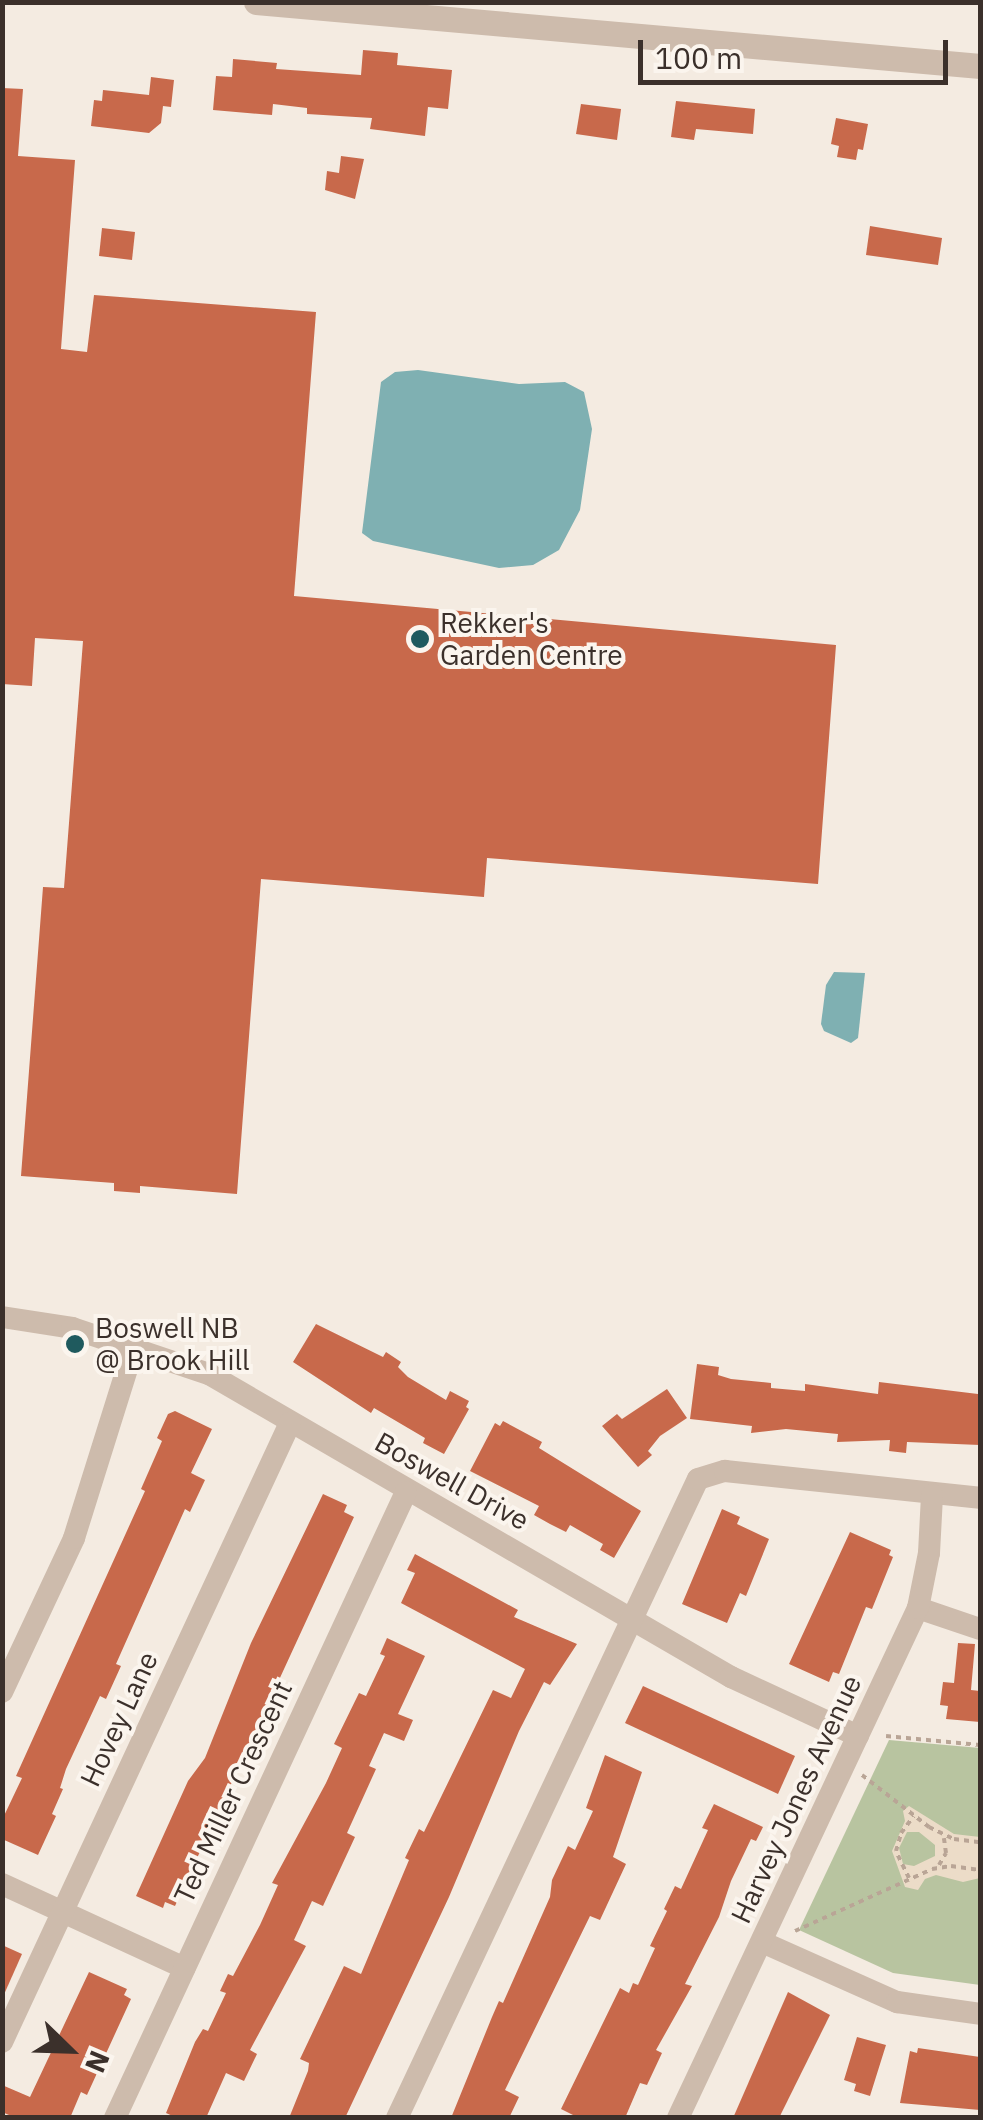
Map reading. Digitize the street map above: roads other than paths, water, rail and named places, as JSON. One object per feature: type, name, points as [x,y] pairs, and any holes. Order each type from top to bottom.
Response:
[{"type":"street","points":[[256,2],[980,66]]},
{"type":"street","name":"Boswell Drive","points":[[2,1318],[72,1328],[209,1374],[406,1492],[448,1511],[731,1677],[858,1736]]},
{"type":"street","points":[[2,1692],[74,1538],[134,1346]]},
{"type":"street","name":"Hovey Lane","points":[[2,2042],[290,1423]]},
{"type":"street","points":[[397,2118],[690,1487],[710,1473],[980,1498]]},
{"type":"street","name":"Ted Miller Crescent","points":[[115,2118],[406,1492]]},
{"type":"street","name":"Harvey Jones Avenue","points":[[678,2118],[918,1608],[929,1553],[932,1495]]},
{"type":"street","points":[[918,1608],[980,1629]]},
{"type":"street","points":[[2,1884],[185,1968]]},
{"type":"street","points":[[762,1942],[884,1998],[923,2008],[980,2014]]},
{"type":"water","points":[[418,370],[519,384],[565,382],[584,392],[592,429],[580,510],[559,550],[533,565],[499,568],[373,541],[362,533],[381,382],[395,372]]},
{"type":"water","points":[[834,972],[865,973],[858,1038],[851,1043],[824,1031],[821,1024],[826,985]]},
{"type":"place","name":"Rekker's Garden Centre","points":[[420,639]]},
{"type":"place","name":"Boswell NB @ Brook Hill","points":[[75,1344]]}]
